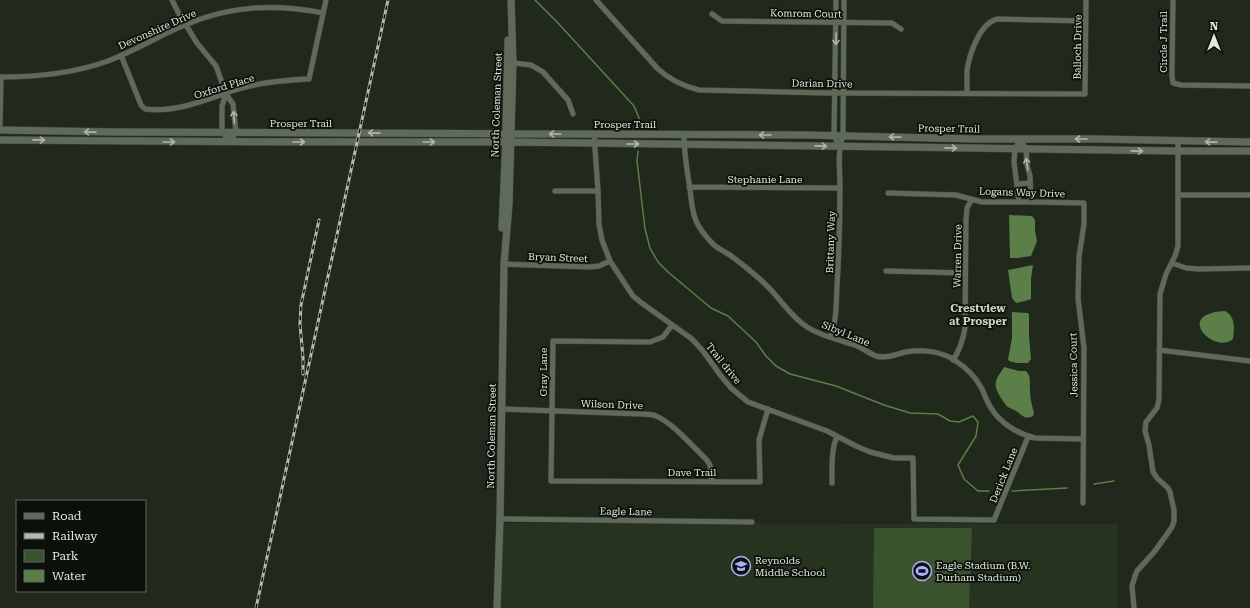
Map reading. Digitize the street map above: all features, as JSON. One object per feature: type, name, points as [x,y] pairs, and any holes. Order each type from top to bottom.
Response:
[{"type":"main road","name":"North Coleman Street","points":[[497,608],[504,264],[502,250],[508,142],[509,32],[511,20],[511,0]]},
{"type":"main road","name":"North Coleman Street","points":[[508,134],[513,63],[513,26],[511,20]]},
{"type":"main road","name":"Prosper Trail","points":[[0,130],[843,136],[1250,142]]},
{"type":"main road","points":[[115,142],[116,132]]},
{"type":"main road","name":"Prosper Trail","points":[[0,139],[115,142],[508,142],[1250,151]]},
{"type":"street","points":[[172,0],[185,25],[197,43],[216,66],[226,94],[233,104],[236,132],[230,141],[222,132],[222,106],[226,94]]},
{"type":"street","points":[[323,13],[326,0]]},
{"type":"street","name":"Darian Drive","points":[[596,0],[665,76],[681,85],[699,90],[835,93],[1085,94]]},
{"type":"street","name":"Brittany Way","points":[[836,0],[834,136],[839,146]]},
{"type":"street","name":"Brittany Way","points":[[830,337],[834,328],[838,266],[840,188],[839,146],[843,136],[844,93],[844,0]]},
{"type":"street","name":"Balloch Drive","points":[[1085,94],[1086,0]]},
{"type":"street","name":"Circle J Trail","points":[[1173,0],[1172,75],[1174,83],[1181,85],[1250,86]]},
{"type":"street","name":"Devonshire Drive","points":[[0,77],[39,76],[72,71],[106,62],[185,25],[211,15],[240,9],[281,7],[323,13]]},
{"type":"street","name":"Oxford Place","points":[[121,55],[141,105],[145,109],[165,109],[189,105],[250,86],[274,81],[309,79],[323,13]]},
{"type":"street","name":"Komrom Court","points":[[712,14],[722,21],[892,23],[901,29]]},
{"type":"street","points":[[967,93],[968,70],[972,53],[983,29],[992,20],[1086,21]]},
{"type":"street","points":[[513,63],[531,65],[543,72],[568,100],[573,114]]},
{"type":"street","points":[[0,77],[0,126]]},
{"type":"street","name":"Trail drive","points":[[594,134],[599,224],[602,240],[610,261],[633,296],[692,339],[731,388],[748,402],[822,429],[870,452],[894,458],[913,458],[914,519],[994,520]]},
{"type":"street","name":"Sibyl Lane","points":[[684,135],[689,188],[696,222],[715,246],[730,255],[759,279],[799,321],[808,328],[879,356],[887,357],[906,352],[925,351],[933,352],[954,360],[978,383],[996,415],[1008,425],[1028,437],[1046,439],[1083,439]]},
{"type":"street","points":[[1020,139],[1015,149],[1014,162],[1020,202]]},
{"type":"street","points":[[1020,139],[1026,149],[1031,202]]},
{"type":"street","points":[[1134,608],[1132,586],[1137,571],[1155,551],[1172,527],[1174,521],[1174,510],[1170,492],[1153,472],[1149,445],[1145,431],[1146,422],[1158,405],[1160,394],[1160,294],[1166,274],[1178,246],[1178,141]]},
{"type":"street","points":[[1018,184],[1030,183]]},
{"type":"street","name":"Stephanie Lane","points":[[689,188],[840,188]]},
{"type":"street","points":[[555,191],[598,191]]},
{"type":"street","name":"Logans Way Drive","points":[[888,193],[956,195],[982,202],[1084,203]]},
{"type":"street","points":[[1179,195],[1250,195]]},
{"type":"street","name":"Warren Drive","points":[[954,360],[961,346],[965,328],[967,208],[972,199]]},
{"type":"street","name":"Jessica Court","points":[[1083,503],[1084,348],[1079,311],[1078,258],[1084,224],[1084,203]]},
{"type":"street","name":"Bryan Street","points":[[504,264],[590,267],[599,266],[610,261]]},
{"type":"street","points":[[1172,263],[1186,268],[1198,269],[1250,268]]},
{"type":"street","points":[[886,271],[966,273]]},
{"type":"street","name":"Gray Lane","points":[[552,481],[553,341],[650,342],[663,337],[672,325]]},
{"type":"street","points":[[1159,350],[1250,361]]},
{"type":"street","name":"Wilson Drive","points":[[501,409],[654,415],[663,419],[706,459],[710,465],[712,482]]},
{"type":"street","name":"Dave Trail","points":[[552,481],[760,482],[759,440],[768,409]]},
{"type":"street","points":[[832,483],[832,452],[837,436]]},
{"type":"street","name":"Derick Lane","points":[[994,520],[1028,437]]},
{"type":"street","name":"Eagle Lane","points":[[500,519],[752,522]]},
{"type":"shaded area","name":"Reynolds Middle School","points":[[503,524],[1118,524],[1117,608],[501,608]]},
{"type":"green space","name":"Eagle Stadium (B.W. Durham Stadium)","points":[[874,528],[972,528],[969,608],[873,608]]},
{"type":"water","points":[[1009,215],[1032,216],[1035,220],[1037,241],[1031,256],[1010,258]]},
{"type":"water","points":[[1033,265],[1031,299],[1016,303],[1012,298],[1008,270]]},
{"type":"water","points":[[1225,311],[1229,313],[1233,320],[1233,339],[1226,343],[1217,342],[1209,338],[1203,332],[1200,325],[1202,319],[1209,314]]},
{"type":"water","points":[[1012,312],[1029,314],[1031,359],[1028,363],[1016,363],[1009,361],[1008,359],[1012,338]]},
{"type":"water","points":[[1004,367],[1019,371],[1026,371],[1028,373],[1030,378],[1031,399],[1034,413],[1033,416],[1027,418],[1023,416],[1008,407],[1001,398],[996,389],[996,384],[997,379]]},
{"type":"waterway","points":[[535,0],[634,106],[639,118],[639,127]]},
{"type":"waterway","points":[[638,151],[637,161],[645,229],[650,248],[658,262],[668,272],[711,308],[728,316],[756,342],[766,356],[776,366],[790,374],[836,386],[884,405],[910,413],[938,414],[950,421],[959,422],[973,416],[978,422],[976,436],[958,465],[964,479],[978,491],[989,491]]},
{"type":"waterway","points":[[1094,484],[1114,481]]},
{"type":"waterway","points":[[1012,491],[1067,488]]},
{"type":"railway","points":[[256,608],[388,0]]},
{"type":"railway","points":[[303,374],[300,324],[301,305],[319,220]]},
{"type":"place","name":"Reynolds Middle School","points":[[741,566]]},
{"type":"place","name":"Eagle Stadium (B.W. Durham Stadium)","points":[[922,571]]},
{"type":"district","name":"Crestview at Prosper","points":[[978,314]]}]
